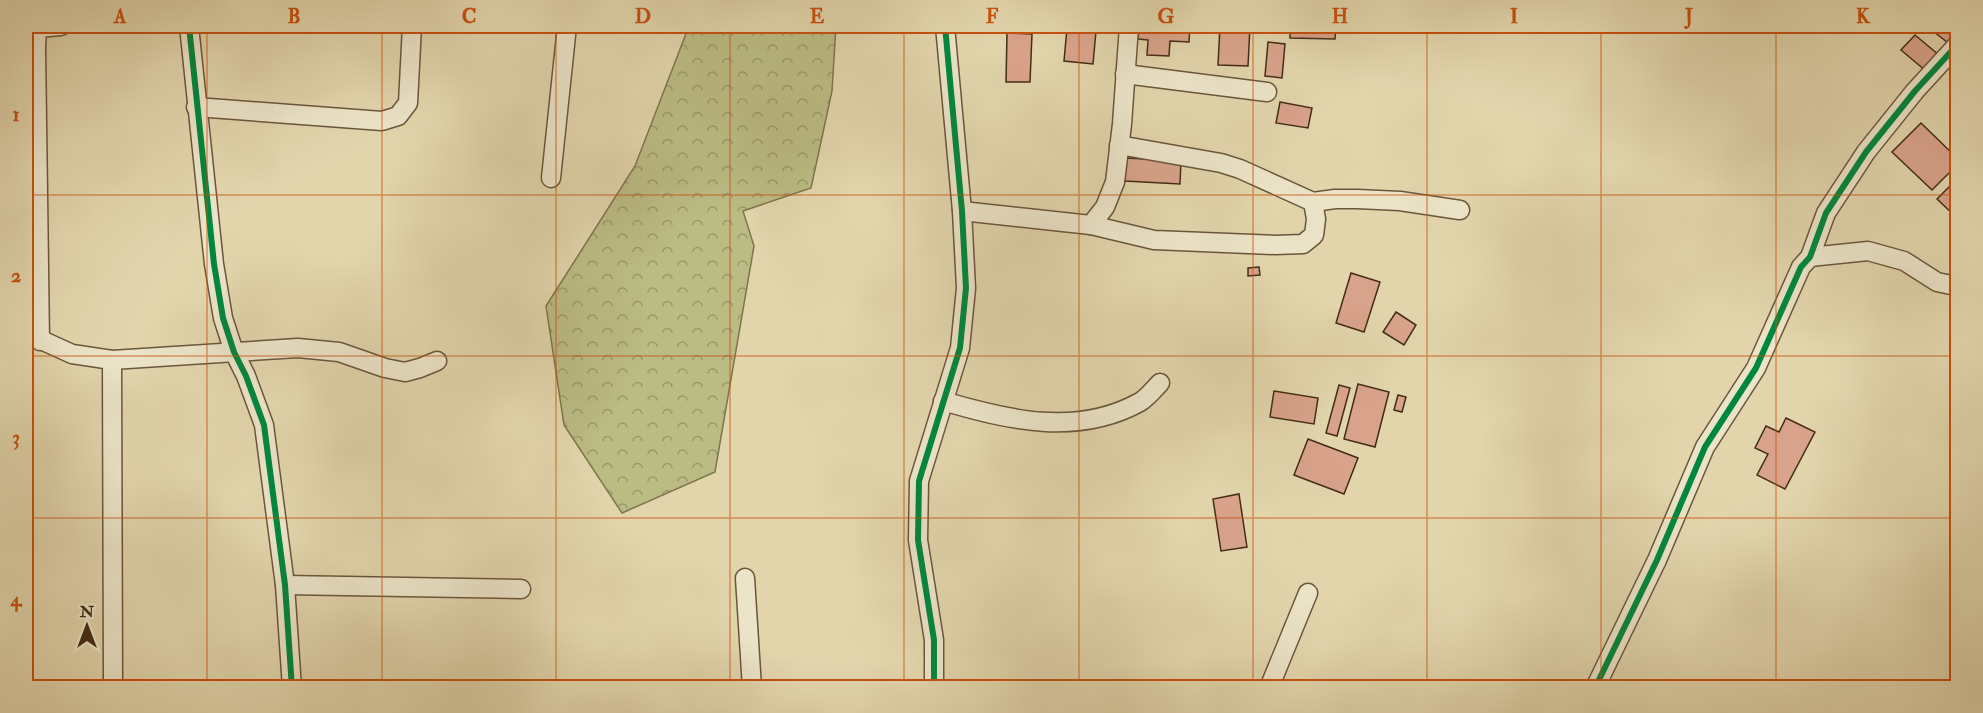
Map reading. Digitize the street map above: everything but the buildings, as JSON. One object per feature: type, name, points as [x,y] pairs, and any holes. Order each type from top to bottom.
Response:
[{"type":"street","points":[[61,26],[31,29],[36,48],[33,337],[72,354],[112,360],[298,348],[339,352],[384,368],[405,372],[437,361]]},
{"type":"street","points":[[189,26],[214,264],[223,318],[234,352],[246,376],[264,425],[285,585],[292,687]]},
{"type":"street","points":[[196,107],[382,121],[398,116],[408,103],[417,26]]},
{"type":"street","points":[[551,178],[567,26]]},
{"type":"street","points":[[934,687],[934,640],[918,540],[919,481],[960,348],[966,288],[962,211],[945,26]]},
{"type":"street","points":[[1091,225],[1105,207],[1115,182],[1129,26]]},
{"type":"street","points":[[1594,687],[1657,560],[1705,447],[1756,368],[1801,267],[1810,257],[1826,213],[1866,152],[1915,91],[1958,44]]},
{"type":"street","points":[[1125,74],[1267,92]]},
{"type":"street","points":[[1119,145],[1221,163],[1240,169],[1313,202],[1335,198],[1357,198],[1400,201],[1460,210]]},
{"type":"street","points":[[962,211],[1091,225],[1155,240],[1275,245],[1303,244],[1314,235],[1316,219],[1313,202]]},
{"type":"street","points":[[1810,257],[1868,251],[1904,261],[1937,282],[1958,284]]},
{"type":"street","points":[[112,360],[113,687]]},
{"type":"street","points":[[943,401],[991,415],[1062,424],[1091,421],[1142,401],[1160,383]]},
{"type":"street","points":[[745,578],[752,687]]},
{"type":"street","points":[[285,585],[521,589]]},
{"type":"street","points":[[1269,687],[1308,593]]},
{"type":"green space","points":[[689,26],[836,26],[832,91],[811,188],[743,211],[754,246],[715,472],[622,513],[564,425],[546,306],[635,166]]},
{"type":"cycle path","points":[[189,26],[214,264],[223,318],[234,352],[246,376],[264,425],[285,585],[292,688]]},
{"type":"cycle path","points":[[934,688],[934,640],[918,540],[919,481],[960,348],[966,288],[962,211],[945,26]]},
{"type":"cycle path","points":[[1595,688],[1657,560],[1705,447],[1756,368],[1801,267],[1810,257],[1826,213],[1866,152],[1915,91],[1958,44]]}]
